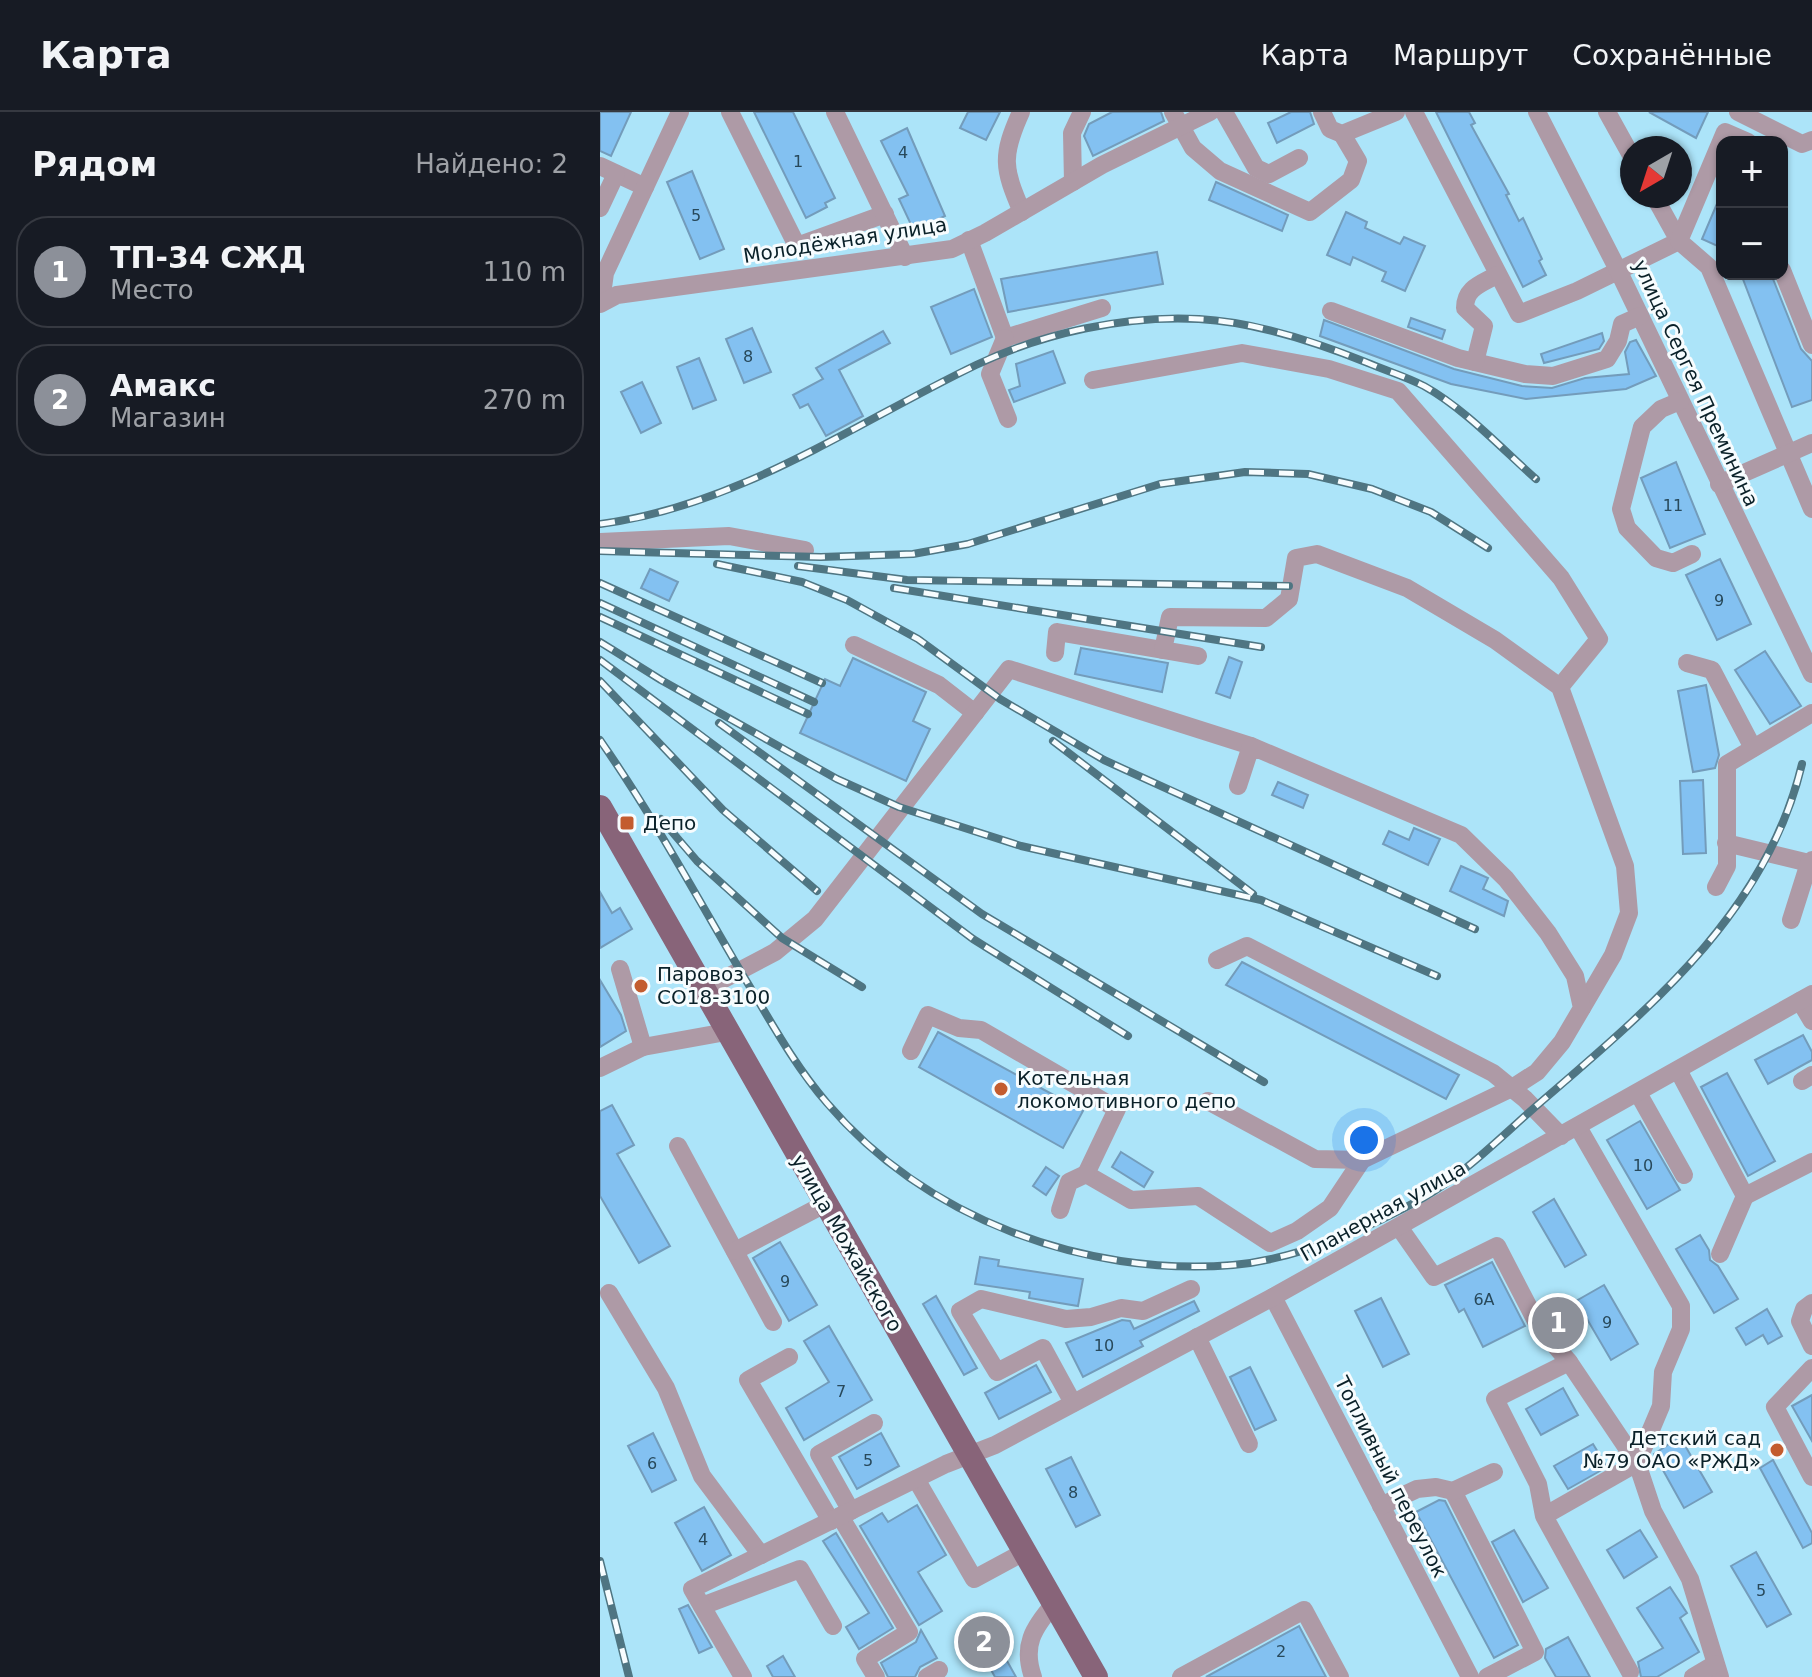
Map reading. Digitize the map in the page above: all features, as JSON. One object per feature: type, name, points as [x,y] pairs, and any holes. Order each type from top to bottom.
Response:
[{"type":"main road","name":"улица Можайского","points":[[600,807],[1096,1677]]},
{"type":"street","points":[[600,302],[605,273],[680,112]]},
{"type":"street","points":[[730,112],[797,246],[885,214]]},
{"type":"street","points":[[835,112],[905,257]]},
{"type":"street","points":[[1021,112],[1005,147],[1006,175],[1022,212]]},
{"type":"street","points":[[1073,182],[1072,133],[1082,112]]},
{"type":"street","name":"Молодёжная улица","points":[[600,302],[617,295],[952,249],[1022,212],[1177,119],[1210,112]]},
{"type":"street","points":[[1224,112],[1256,168],[1269,174],[1299,158]]},
{"type":"street","points":[[1177,119],[1193,148],[1220,171],[1310,212],[1351,180],[1358,161],[1342,134],[1330,129],[1322,112]]},
{"type":"street","points":[[1342,134],[1396,112]]},
{"type":"street","points":[[1414,112],[1514,309],[1526,314],[1679,241],[1736,112],[1802,144],[1812,140]]},
{"type":"street","name":"улица Сергея Преминина","points":[[1537,112],[1618,270],[1812,674]]},
{"type":"street","points":[[1607,112],[1620,136]]},
{"type":"street","points":[[1725,132],[1734,136]]},
{"type":"street","points":[[600,208],[608,170],[645,187]]},
{"type":"street","points":[[1661,208],[1679,241],[1709,267],[1812,509]]},
{"type":"street","points":[[969,240],[1005,338],[990,374],[1008,419]]},
{"type":"street","points":[[1475,362],[1484,326],[1465,308],[1465,300],[1469,291],[1497,275]]},
{"type":"street","points":[[1786,280],[1812,345]]},
{"type":"street","points":[[1005,338],[1102,308]]},
{"type":"street","points":[[1331,311],[1475,362],[1525,374],[1553,376],[1600,364],[1613,353],[1622,324],[1640,316]]},
{"type":"street","points":[[1093,380],[1242,353],[1329,369],[1398,391],[1561,578],[1599,639],[1560,687]]},
{"type":"street","points":[[1680,401],[1661,409],[1642,427],[1621,509],[1627,528],[1656,558],[1673,563],[1692,554]]},
{"type":"street","points":[[1719,484],[1812,443]]},
{"type":"street","points":[[600,542],[729,536],[805,550]]},
{"type":"street","points":[[1163,650],[1170,617],[1266,618],[1289,599],[1296,558],[1317,554],[1407,588],[1495,640],[1560,687],[1625,866],[1629,913],[1613,955],[1562,1042],[1537,1072],[1512,1088],[1362,1160],[1315,1159],[1208,1101]]},
{"type":"street","points":[[1055,653],[1057,632],[1198,656]]},
{"type":"street","points":[[854,645],[939,685],[975,713]]},
{"type":"street","points":[[1687,663],[1712,670],[1753,748]]},
{"type":"street","points":[[703,990],[775,952],[815,919],[1009,669],[1251,746],[1461,835],[1506,879],[1548,933],[1575,976],[1582,1008]]},
{"type":"street","points":[[1716,887],[1727,866],[1727,764],[1812,713]]},
{"type":"street","points":[[1238,786],[1251,746]]},
{"type":"street","points":[[1726,843],[1811,862],[1791,920]]},
{"type":"street","points":[[1217,960],[1247,946],[1493,1073],[1561,1136]]},
{"type":"street","points":[[620,969],[643,1047]]},
{"type":"street","points":[[1806,997],[1812,1021]]},
{"type":"street","name":"Планерная улица","points":[[702,1606],[692,1589],[916,1479],[970,1457],[1273,1297],[1806,997]]},
{"type":"street","points":[[911,1051],[928,1015],[959,1028],[981,1030],[1117,1109],[1086,1174],[1069,1182],[1060,1210]]},
{"type":"street","points":[[600,1068],[643,1047],[726,1032]]},
{"type":"street","points":[[1678,1070],[1745,1196]]},
{"type":"street","points":[[1638,1093],[1684,1175]]},
{"type":"street","points":[[1544,1516],[1637,1463],[1661,1406],[1663,1372],[1683,1318],[1681,1306],[1578,1127]]},
{"type":"street","points":[[678,1146],[773,1322]]},
{"type":"street","points":[[1086,1174],[1131,1200],[1198,1196],[1270,1243],[1297,1231],[1330,1208],[1362,1160]]},
{"type":"street","points":[[1720,1254],[1745,1196],[1812,1162]]},
{"type":"street","points":[[735,1251],[825,1204]]},
{"type":"street","points":[[1399,1227],[1434,1277],[1497,1246],[1538,1325],[1569,1362],[1637,1463],[1653,1511],[1690,1579],[1717,1670],[1693,1677]]},
{"type":"street","points":[[1053,1316],[1043,1348],[997,1372],[960,1311],[981,1299],[1053,1316],[1091,1317],[1121,1308],[1143,1311],[1191,1289]]},
{"type":"street","points":[[609,1293],[666,1388],[702,1476],[761,1555]]},
{"type":"street","name":"Топливный переулок","points":[[1273,1297],[1470,1677]]},
{"type":"street","points":[[1812,1303],[1804,1309],[1800,1321],[1812,1346]]},
{"type":"street","points":[[1197,1337],[1249,1444]]},
{"type":"street","points":[[1043,1348],[1073,1403]]},
{"type":"street","points":[[789,1357],[748,1380],[840,1516],[909,1632],[865,1659],[876,1677]]},
{"type":"street","points":[[1569,1362],[1495,1399],[1538,1484],[1544,1516],[1630,1672]]},
{"type":"street","points":[[1812,1368],[1775,1407],[1812,1477]]},
{"type":"street","points":[[840,1516],[819,1454],[874,1423]]},
{"type":"street","points":[[1381,1506],[1417,1489],[1436,1487],[1453,1491],[1494,1472]]},
{"type":"street","points":[[916,1479],[974,1579],[1024,1552]]},
{"type":"street","points":[[1453,1491],[1535,1652],[1487,1677]]},
{"type":"street","points":[[743,1677],[702,1606],[800,1569],[833,1626]]},
{"type":"street","points":[[1033,1677],[1026,1658],[1028,1643],[1054,1604]]},
{"type":"street","points":[[1181,1677],[1304,1610],[1340,1677]]},
{"type":"building","points":[[600,112],[631,112],[611,156],[600,151]]},
{"type":"building","points":[[754,112],[793,112],[835,198],[825,203],[827,207],[806,218]]},
{"type":"building","points":[[968,112],[1000,112],[986,140],[960,128]]},
{"type":"building","points":[[1112,112],[1161,112],[1164,121],[1093,156],[1084,136],[1089,124]]},
{"type":"building","points":[[1291,112],[1310,112],[1314,124],[1277,143],[1268,123]]},
{"type":"building","points":[[1436,112],[1469,112],[1475,123],[1471,125],[1509,194],[1506,195],[1519,221],[1523,218],[1546,275],[1523,287]]},
{"type":"building","points":[[1649,112],[1708,112],[1696,138]]},
{"type":"building","points":[[907,128],[945,216],[914,231],[899,199],[908,195],[881,141]]},
{"type":"building","points":[[692,171],[724,249],[700,259],[667,182]]},
{"type":"building","points":[[1216,182],[1288,215],[1282,231],[1209,200]]},
{"type":"building","points":[[1716,206],[1716,245],[1702,239]]},
{"type":"building","points":[[1346,212],[1367,222],[1365,228],[1400,244],[1404,237],[1425,246],[1405,291],[1382,281],[1386,272],[1353,257],[1350,265],[1327,255]]},
{"type":"building","points":[[1157,252],[1163,284],[1008,312],[1001,279]]},
{"type":"building","points":[[1743,280],[1773,280],[1801,349],[1812,361],[1812,400],[1792,407]]},
{"type":"building","points":[[974,289],[992,337],[951,354],[931,307]]},
{"type":"building","points":[[1411,318],[1445,330],[1442,339],[1408,327]]},
{"type":"building","points":[[1324,320],[1454,369],[1522,386],[1552,388],[1585,378],[1629,374],[1625,352],[1630,342],[1636,340],[1656,376],[1626,389],[1526,399],[1451,384],[1320,336]]},
{"type":"building","points":[[752,328],[771,372],[744,383],[726,339]]},
{"type":"building","points":[[883,331],[890,343],[839,370],[863,416],[826,436],[808,404],[800,408],[793,395],[823,379],[816,368]]},
{"type":"building","points":[[1602,333],[1604,341],[1599,349],[1544,363],[1541,354]]},
{"type":"building","points":[[1053,351],[1065,383],[1014,402],[1009,390],[1020,386],[1016,364]]},
{"type":"building","points":[[699,358],[716,400],[693,409],[677,367]]},
{"type":"building","points":[[642,382],[661,423],[641,433],[621,392]]},
{"type":"building","points":[[1676,462],[1705,534],[1670,548],[1641,478]]},
{"type":"building","points":[[1720,559],[1751,624],[1717,640],[1686,575]]},
{"type":"building","points":[[650,569],[678,582],[669,601],[641,588]]},
{"type":"building","points":[[1081,648],[1168,663],[1162,692],[1075,674]]},
{"type":"building","points":[[1765,651],[1801,706],[1770,724],[1735,670]]},
{"type":"building","points":[[1229,657],[1242,662],[1230,698],[1216,693]]},
{"type":"building","points":[[853,658],[926,692],[913,721],[930,729],[906,781],[800,733],[825,679],[840,686]]},
{"type":"building","points":[[1706,685],[1719,755],[1715,768],[1693,772],[1678,691]]},
{"type":"building","points":[[1703,780],[1706,853],[1683,854],[1680,781]]},
{"type":"building","points":[[1278,782],[1308,795],[1303,808],[1272,795]]},
{"type":"building","points":[[1414,828],[1440,839],[1428,865],[1383,844],[1389,831],[1409,840]]},
{"type":"building","points":[[1461,866],[1488,878],[1483,889],[1508,901],[1504,916],[1450,891]]},
{"type":"building","points":[[600,892],[612,913],[620,908],[632,929],[600,948]]},
{"type":"building","points":[[1242,962],[1459,1075],[1446,1099],[1226,985]]},
{"type":"building","points":[[600,980],[621,1015],[626,1031],[600,1047]]},
{"type":"building","name":"Котельная локомотивного депо","points":[[938,1032],[1083,1111],[1063,1148],[919,1067]]},
{"type":"building","points":[[1803,1035],[1812,1052],[1812,1060],[1768,1084],[1755,1060]]},
{"type":"building","points":[[1727,1073],[1775,1161],[1748,1176],[1701,1087]]},
{"type":"building","points":[[612,1105],[634,1145],[617,1154],[670,1246],[639,1263],[600,1196],[600,1111]]},
{"type":"building","points":[[1640,1121],[1680,1190],[1647,1209],[1607,1140]]},
{"type":"building","points":[[1121,1152],[1153,1172],[1144,1187],[1112,1167]]},
{"type":"building","points":[[1046,1167],[1059,1176],[1046,1195],[1033,1186]]},
{"type":"building","points":[[1554,1199],[1586,1255],[1565,1267],[1533,1212]]},
{"type":"building","points":[[1700,1235],[1709,1250],[1710,1260],[1718,1266],[1738,1299],[1714,1313],[1676,1249]]},
{"type":"building","points":[[780,1242],[817,1305],[789,1321],[753,1258]]},
{"type":"building","points":[[980,1257],[999,1260],[998,1266],[1083,1279],[1078,1306],[1029,1298],[1030,1292],[975,1284]]},
{"type":"building","points":[[1492,1262],[1525,1326],[1483,1347],[1464,1309],[1459,1312],[1445,1285]]},
{"type":"building","points":[[1604,1285],[1638,1344],[1611,1360],[1587,1319],[1560,1333],[1548,1317]]},
{"type":"building","points":[[936,1296],[977,1368],[964,1375],[923,1304]]},
{"type":"building","points":[[1381,1298],[1409,1354],[1383,1367],[1355,1311]]},
{"type":"building","points":[[1194,1301],[1199,1311],[1140,1341],[1143,1346],[1083,1377],[1066,1343],[1122,1320],[1130,1321],[1134,1329]]},
{"type":"building","points":[[1767,1309],[1782,1336],[1768,1344],[1763,1335],[1746,1345],[1736,1328]]},
{"type":"building","points":[[829,1326],[872,1400],[804,1440],[786,1408],[829,1382],[804,1341]]},
{"type":"building","points":[[1036,1365],[1051,1392],[999,1419],[985,1393]]},
{"type":"building","points":[[1250,1367],[1276,1420],[1255,1430],[1230,1377]]},
{"type":"building","points":[[1563,1388],[1578,1415],[1541,1435],[1526,1409]]},
{"type":"building","points":[[1812,1395],[1812,1441],[1792,1406]]},
{"type":"building","points":[[653,1433],[676,1480],[652,1492],[628,1446]]},
{"type":"building","points":[[881,1433],[899,1466],[857,1489],[839,1457]]},
{"type":"building","points":[[1680,1437],[1712,1492],[1684,1508],[1654,1454]]},
{"type":"building","points":[[1593,1444],[1607,1467],[1568,1489],[1554,1466]]},
{"type":"building","points":[[1071,1457],[1100,1515],[1076,1527],[1046,1469]]},
{"type":"building","points":[[1773,1460],[1812,1533],[1812,1543],[1803,1548],[1760,1468]]},
{"type":"building","points":[[1439,1500],[1445,1501],[1518,1645],[1494,1658],[1416,1512]]},
{"type":"building","points":[[917,1505],[946,1555],[918,1572],[942,1611],[919,1625],[860,1526],[882,1513],[888,1522]]},
{"type":"building","points":[[704,1507],[731,1555],[702,1571],[675,1523]]},
{"type":"building","points":[[1514,1530],[1548,1588],[1523,1602],[1492,1542]]},
{"type":"building","points":[[1640,1530],[1657,1557],[1624,1578],[1607,1550]]},
{"type":"building","points":[[836,1533],[893,1628],[859,1649],[846,1627],[869,1613],[823,1541]]},
{"type":"building","points":[[1756,1552],[1791,1614],[1767,1627],[1731,1566]]},
{"type":"building","points":[[1670,1587],[1687,1613],[1680,1618],[1699,1652],[1657,1677],[1641,1677],[1638,1662],[1663,1648],[1637,1608]]},
{"type":"building","points":[[688,1605],[712,1647],[699,1653],[679,1609]]},
{"type":"building","points":[[987,1625],[1016,1677],[995,1677],[971,1634]]},
{"type":"building","points":[[1299,1626],[1326,1677],[1206,1677]]},
{"type":"building","points":[[921,1630],[937,1658],[920,1667],[915,1677],[888,1677],[881,1663],[916,1642]]},
{"type":"building","points":[[1568,1637],[1590,1677],[1556,1677],[1545,1658],[1546,1649]]},
{"type":"building","points":[[783,1656],[795,1677],[773,1677],[767,1666]]},
{"type":"railway","points":[[600,524],[700,500],[747,481],[1002,354],[1056,335],[1142,320],[1199,319],[1264,329],[1328,348],[1411,380],[1454,406],[1536,479]]},
{"type":"railway","points":[[600,551],[821,557],[913,554],[968,544],[1160,484],[1245,472],[1308,474],[1372,489],[1431,512],[1488,548]]},
{"type":"railway","points":[[717,564],[802,582],[847,600],[918,639],[1000,699],[1104,760],[1475,929]]},
{"type":"railway","points":[[798,566],[907,580],[1289,586]]},
{"type":"railway","points":[[600,583],[822,683]]},
{"type":"railway","points":[[894,588],[1261,647]]},
{"type":"railway","points":[[600,603],[814,702]]},
{"type":"railway","points":[[600,617],[808,714]]},
{"type":"railway","points":[[600,642],[837,779],[899,807],[1021,846],[1261,900],[1437,976]]},
{"type":"railway","points":[[600,660],[973,939],[1128,1036]]},
{"type":"railway","points":[[600,681],[723,810],[817,891]]},
{"type":"railway","points":[[719,723],[982,914],[1264,1082]]},
{"type":"railway","points":[[600,740],[656,827],[793,1058],[827,1103],[866,1143],[911,1179],[959,1208],[1011,1232],[1065,1249],[1120,1261],[1177,1266],[1257,1262],[1331,1241],[1401,1210],[1438,1189],[1466,1168],[1659,996],[1731,914],[1761,868],[1785,818],[1802,764]]},
{"type":"railway","points":[[1053,741],[1253,894]]},
{"type":"railway","points":[[661,819],[697,861],[782,938],[862,987]]},
{"type":"railway","points":[[600,1561],[629,1677]]},
{"type":"place","name":"Депо","points":[[627,823]]},
{"type":"place","name":"Паровоз СО18-3100","points":[[641,986]]},
{"type":"place","name":"Котельная локомотивного депо","points":[[1001,1089]]},
{"type":"place","name":"ТП-34 СЖД","points":[[1558,1323]]},
{"type":"place","name":"Детский сад №79 ОАО «РЖД»","points":[[1777,1450]]},
{"type":"place","name":"Амакс","points":[[984,1642]]}]
